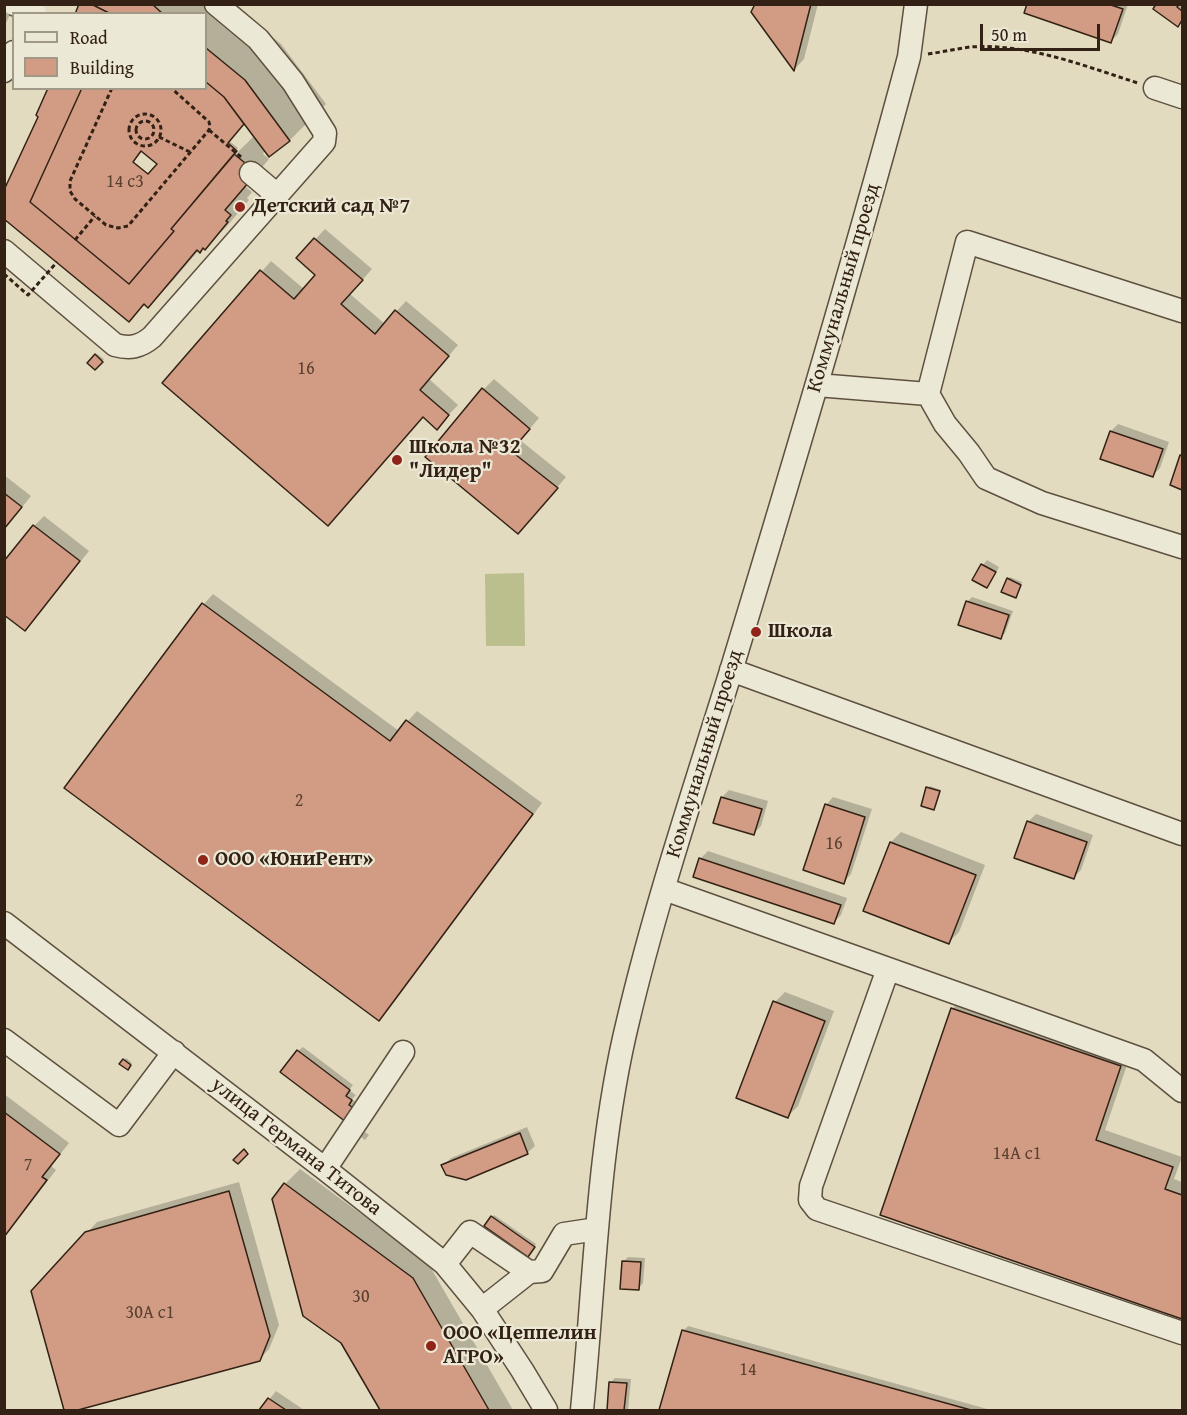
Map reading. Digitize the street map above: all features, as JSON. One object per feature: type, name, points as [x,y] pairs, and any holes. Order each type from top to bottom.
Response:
[{"type":"street","points":[[14,4],[29,12]]},
{"type":"street","points":[[4,251],[115,345],[137,346],[152,337],[324,142],[325,133],[293,82],[258,39],[216,4]]},
{"type":"street","name":"Коммунальный проезд","points":[[582,1410],[603,1164],[612,1099],[625,1033],[651,932],[817,385],[909,57],[916,4]]},
{"type":"street","points":[[4,71],[12,56]]},
{"type":"street","points":[[1155,88],[1182,97]]},
{"type":"street","points":[[251,173],[277,195]]},
{"type":"street","points":[[1182,311],[968,242],[927,394],[945,424],[986,478],[1042,503],[1182,547]]},
{"type":"street","points":[[817,385],[927,394]]},
{"type":"street","points":[[731,670],[1182,834]]},
{"type":"street","points":[[664,890],[1144,1060],[1182,1091]]},
{"type":"street","name":"улица Германа Титова","points":[[4,923],[174,1052],[445,1264],[482,1309],[546,1410]]},
{"type":"street","points":[[888,969],[811,1186],[810,1200],[817,1209],[1182,1332]]},
{"type":"street","points":[[4,1040],[119,1125],[174,1052]]},
{"type":"street","points":[[325,1169],[403,1052]]},
{"type":"street","points":[[482,1309],[529,1272],[542,1271],[564,1234],[597,1229]]},
{"type":"street","points":[[445,1264],[470,1232],[529,1272]]},
{"type":"path","points":[[909,57],[969,48],[1036,51],[1155,88]]},
{"type":"path","points":[[111,90],[70,181],[70,191],[75,199],[106,225],[118,228],[128,226],[209,130],[209,122],[173,90]]},
{"type":"path","points":[[139,116],[151,116],[160,125],[159,137],[151,145],[139,145],[130,136],[130,124],[139,116]]},
{"type":"path","points":[[148,122],[152,125],[151,137],[142,139],[138,136],[136,132],[139,124],[148,122]]},
{"type":"path","points":[[130,124],[137,128]]},
{"type":"path","points":[[209,130],[236,152]]},
{"type":"path","points":[[134,141],[138,136]]},
{"type":"path","points":[[159,137],[190,152]]},
{"type":"path","points":[[75,240],[95,216]]},
{"type":"path","points":[[4,274],[28,295],[57,262]]},
{"type":"green space","points":[[524,573],[525,646],[486,646],[485,574]]},
{"type":"building","points":[[79,4],[91,4],[107,12],[76,12]]},
{"type":"building","points":[[91,4],[152,4],[161,12],[107,12]]},
{"type":"building","points":[[755,4],[811,4],[794,71],[751,12]]},
{"type":"building","points":[[1027,4],[1108,4],[1123,9],[1111,43],[1024,13]]},
{"type":"building","points":[[1156,4],[1179,4],[1177,7],[1182,11],[1182,20],[1178,27],[1153,9]]},
{"type":"building","points":[[207,49],[245,80],[290,141],[269,157],[224,97],[207,83]]},
{"type":"building","points":[[207,83],[224,97],[244,124],[228,143],[237,151],[171,229],[174,231],[129,284],[30,202],[81,90],[207,90]]},
{"type":"building","points":[[47,90],[81,90],[30,202],[129,284],[174,231],[171,229],[234,154],[250,167],[249,182],[225,210],[231,215],[226,221],[228,222],[205,250],[203,248],[200,253],[197,250],[148,308],[144,304],[129,322],[4,219],[4,190],[38,117],[36,115]]},
{"type":"building","points":[[141,151],[157,164],[148,174],[133,162]]},
{"type":"building","points":[[314,238],[363,280],[341,304],[375,334],[395,310],[449,356],[420,390],[449,415],[437,430],[423,417],[328,526],[162,383],[260,270],[294,299],[315,275],[296,258]]},
{"type":"building","points":[[95,354],[103,362],[95,370],[87,363]]},
{"type":"building","points":[[482,388],[530,429],[511,451],[558,488],[518,534],[425,457]]},
{"type":"building","points":[[1110,431],[1163,449],[1153,477],[1100,459]]},
{"type":"building","points":[[1180,455],[1182,456],[1182,490],[1170,485]]},
{"type":"building","points":[[4,493],[22,507],[4,529]]},
{"type":"building","points":[[33,525],[80,561],[25,631],[4,615],[4,561]]},
{"type":"building","points":[[981,564],[996,572],[987,588],[972,580]]},
{"type":"building","points":[[1007,578],[1021,585],[1016,598],[1001,592]]},
{"type":"building","points":[[966,601],[1009,615],[1001,639],[958,625]]},
{"type":"building","points":[[202,603],[390,741],[406,720],[533,814],[379,1021],[64,788]]},
{"type":"building","points":[[926,787],[940,791],[934,810],[921,806]]},
{"type":"building","points":[[721,797],[762,809],[754,835],[713,823]]},
{"type":"building","points":[[825,804],[865,817],[844,884],[803,870]]},
{"type":"building","points":[[1027,821],[1087,842],[1074,879],[1014,858]]},
{"type":"building","points":[[890,842],[976,875],[949,944],[863,911]]},
{"type":"building","points":[[699,858],[841,905],[834,924],[693,877]]},
{"type":"building","points":[[773,1001],[825,1021],[788,1118],[736,1098]]},
{"type":"building","points":[[951,1008],[1121,1066],[1096,1140],[1173,1167],[1165,1189],[1182,1195],[1182,1319],[880,1215]]},
{"type":"building","points":[[297,1050],[350,1090],[346,1096],[352,1100],[349,1105],[355,1109],[346,1122],[280,1072]]},
{"type":"building","points":[[123,1059],[131,1065],[128,1070],[119,1064]]},
{"type":"building","points":[[4,1112],[60,1154],[42,1177],[47,1180],[4,1237]]},
{"type":"building","points":[[520,1133],[528,1154],[466,1180],[446,1175],[441,1165]]},
{"type":"building","points":[[244,1149],[248,1154],[238,1164],[233,1160]]},
{"type":"building","points":[[284,1183],[413,1278],[489,1410],[380,1410],[341,1343],[303,1316],[272,1199]]},
{"type":"building","points":[[229,1191],[270,1336],[260,1361],[78,1410],[64,1410],[31,1291],[85,1232]]},
{"type":"building","points":[[491,1216],[535,1247],[528,1257],[484,1226]]},
{"type":"building","points":[[622,1261],[641,1262],[639,1290],[620,1289]]},
{"type":"building","points":[[682,1330],[971,1410],[659,1410]]},
{"type":"building","points":[[609,1382],[627,1383],[624,1410],[607,1410]]},
{"type":"building","points":[[268,1398],[286,1410],[259,1410]]},
{"type":"place","name":"Детский сад №7","points":[[240,207]]},
{"type":"place","name":"Школа №32 \"Лидер\"","points":[[397,460]]},
{"type":"place","name":"Школа","points":[[756,632]]},
{"type":"place","name":"ООО «ЮниРент»","points":[[203,860]]},
{"type":"place","name":"ООО «Цеппелин АГРО»","points":[[431,1346]]}]
